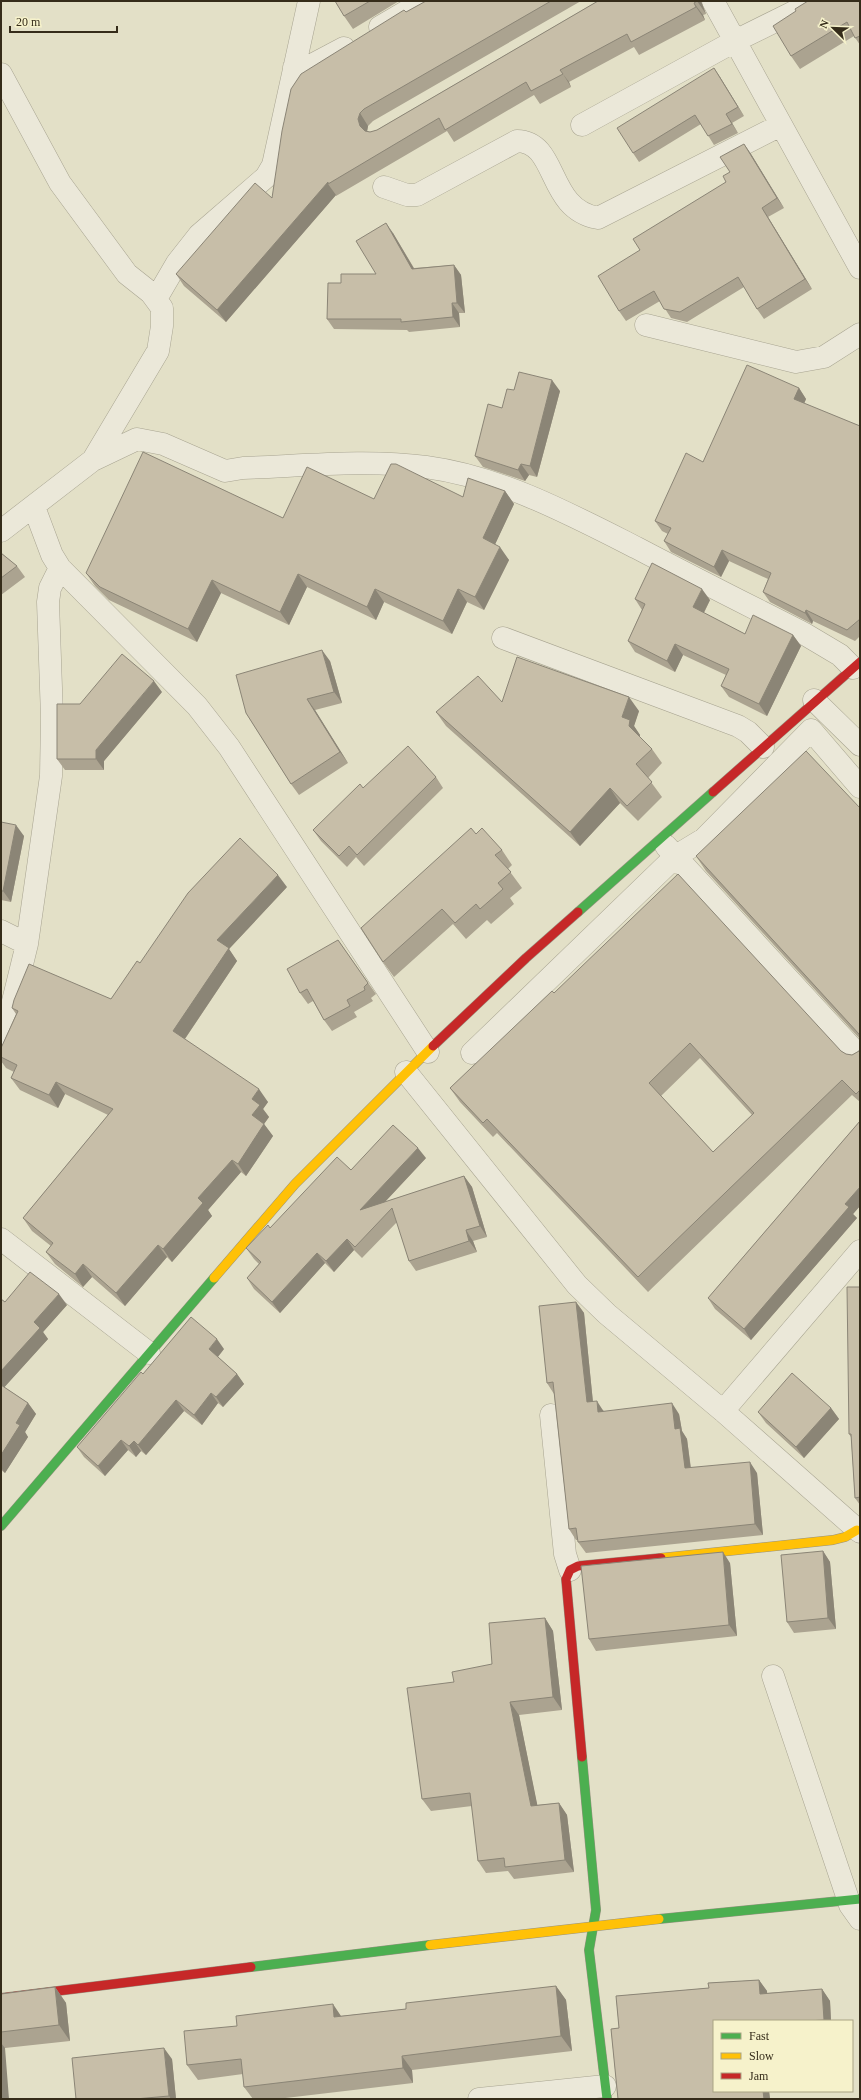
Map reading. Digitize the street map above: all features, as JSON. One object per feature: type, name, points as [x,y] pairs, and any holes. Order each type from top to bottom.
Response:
[{"type":"street","points":[[156,299],[177,263],[199,235],[266,177],[276,156],[309,1]]},
{"type":"street","points":[[294,67],[302,68],[319,63],[424,1]]},
{"type":"street","points":[[713,1],[860,268]]},
{"type":"street","points":[[582,125],[735,41],[816,1]]},
{"type":"street","points":[[1,74],[60,183],[127,274],[151,293],[162,308],[162,326],[158,351],[92,460]]},
{"type":"street","points":[[384,187],[407,195],[417,196],[517,141],[526,142],[539,149],[566,201],[574,209],[598,218],[781,125]]},
{"type":"street","points":[[646,325],[796,362],[824,357],[860,334]]},
{"type":"street","points":[[1,531],[34,507],[92,460],[137,439],[163,444],[225,471],[242,468],[390,464],[427,467],[475,478],[503,487],[568,513],[803,633],[857,665],[814,700],[763,748],[526,958],[406,1072],[295,1184],[1,1526]]},
{"type":"street","points":[[34,507],[52,555],[60,568],[197,706],[229,747],[428,1052]]},
{"type":"street","points":[[1,1049],[27,944],[51,776],[52,717],[48,602],[50,588],[60,568]]},
{"type":"street","points":[[503,638],[738,726],[748,732],[763,748]]},
{"type":"street","points":[[814,700],[860,745]]},
{"type":"street","points":[[472,1053],[676,856],[704,839],[811,730],[860,787]]},
{"type":"street","points":[[660,840],[860,1057]]},
{"type":"street","points":[[1,931],[27,944]]},
{"type":"street","points":[[406,1072],[577,1285],[607,1314],[723,1411],[858,1531],[845,1537],[833,1540],[578,1566],[570,1570],[566,1579],[596,1910],[589,1950],[606,2093],[479,2099]]},
{"type":"street","points":[[1,1239],[149,1353]]},
{"type":"street","points":[[723,1411],[860,1251]]},
{"type":"street","points":[[551,1415],[565,1554],[570,1570]]},
{"type":"street","points":[[773,1676],[855,1900],[860,1919]]},
{"type":"street","points":[[1,1998],[593,1925],[855,1900]]},
{"type":"building","points":[[335,1],[370,1],[344,16]]},
{"type":"building","points":[[426,1],[551,1],[364,109],[360,113],[358,119],[360,126],[365,131],[370,132],[377,130],[598,1],[697,1],[694,3],[696,7],[631,42],[627,34],[560,70],[563,74],[531,91],[526,82],[445,130],[439,118],[328,184],[328,182],[217,310],[176,274],[255,183],[272,198],[282,131],[291,89],[301,74],[404,10],[406,12]]},
{"type":"building","points":[[808,1],[860,1],[860,36],[855,38],[847,22],[791,56],[773,26]]},
{"type":"building","points":[[714,68],[738,107],[726,114],[732,124],[708,136],[695,115],[633,153],[617,128]]},
{"type":"building","points":[[744,144],[777,198],[762,208],[805,279],[757,309],[738,277],[680,312],[664,309],[654,291],[619,311],[598,276],[640,250],[633,239],[726,182],[723,176],[730,172],[720,157]]},
{"type":"building","points":[[386,223],[412,269],[454,265],[457,303],[452,303],[453,317],[401,322],[401,319],[327,319],[328,283],[341,283],[341,274],[376,274],[356,241]]},
{"type":"building","points":[[747,365],[799,388],[794,399],[860,426],[860,619],[847,630],[806,610],[805,613],[763,592],[771,573],[722,550],[714,567],[664,541],[671,528],[655,521],[686,453],[703,462]]},
{"type":"building","points":[[519,372],[552,380],[530,466],[521,464],[518,470],[475,456],[488,404],[502,408],[507,389],[514,390]]},
{"type":"building","points":[[143,452],[283,518],[307,467],[374,499],[391,464],[396,464],[463,497],[468,478],[505,491],[483,538],[500,547],[475,597],[458,589],[443,621],[375,589],[367,607],[298,574],[280,612],[212,580],[188,629],[100,587],[86,573]]},
{"type":"building","points":[[1,553],[17,566],[1,578]]},
{"type":"building","points":[[652,563],[702,589],[693,607],[745,634],[753,615],[793,635],[759,704],[721,686],[729,669],[675,644],[667,661],[628,641],[645,604],[635,599]]},
{"type":"building","points":[[322,650],[334,692],[307,699],[340,752],[291,784],[246,713],[236,675]]},
{"type":"building","points":[[122,654],[154,681],[96,750],[96,759],[57,759],[57,704],[80,704]]},
{"type":"building","points":[[517,657],[629,697],[622,717],[630,720],[629,726],[652,749],[636,764],[652,782],[627,806],[610,788],[570,832],[436,712],[478,676],[502,702]]},
{"type":"building","points":[[408,746],[436,777],[357,855],[349,846],[339,856],[313,830],[360,784],[363,788]]},
{"type":"building","points":[[806,751],[860,808],[860,1036],[696,856]]},
{"type":"building","points":[[1,822],[16,825],[3,891],[1,891]]},
{"type":"building","points":[[471,828],[476,834],[482,828],[502,850],[495,855],[511,872],[498,883],[503,889],[480,909],[476,904],[455,923],[442,909],[383,962],[361,928]]},
{"type":"building","points":[[240,838],[278,875],[217,940],[229,948],[173,1031],[259,1089],[252,1099],[260,1105],[252,1115],[264,1124],[238,1164],[232,1160],[198,1198],[203,1203],[163,1249],[158,1245],[116,1293],[83,1264],[75,1274],[46,1252],[53,1243],[23,1218],[113,1109],[56,1082],[49,1095],[11,1078],[17,1065],[1,1057],[1,1048],[18,1011],[12,1008],[14,1000],[29,964],[111,999],[137,961],[140,963],[188,893]]},
{"type":"building","points":[[678,874],[841,1051],[852,1055],[860,1049],[860,1090],[856,1094],[842,1080],[638,1277],[487,1119],[483,1123],[450,1088],[552,991],[554,993]],"holes":[[[690,1043],[754,1113],[713,1152],[649,1083]]]},
{"type":"building","points":[[338,940],[368,983],[364,987],[365,990],[347,1000],[350,1006],[324,1020],[307,989],[300,993],[287,969]]},
{"type":"building","points":[[860,1121],[860,1187],[845,1204],[849,1207],[744,1329],[708,1298]]},
{"type":"building","points":[[393,1125],[418,1148],[360,1210],[464,1176],[480,1226],[466,1230],[469,1241],[409,1261],[392,1208],[355,1247],[347,1239],[326,1261],[317,1253],[272,1302],[247,1278],[261,1262],[246,1248],[268,1225],[270,1228],[337,1157],[351,1170]]},
{"type":"building","points":[[30,1272],[59,1294],[34,1322],[40,1328],[1,1371],[1,1299],[5,1302]]},
{"type":"building","points":[[847,1287],[860,1287],[860,1497],[855,1498],[851,1434],[849,1434]]},
{"type":"building","points":[[576,1302],[587,1402],[597,1401],[598,1412],[672,1403],[675,1429],[680,1428],[685,1468],[750,1462],[755,1524],[578,1542],[576,1528],[569,1529],[553,1382],[547,1383],[539,1306]]},
{"type":"building","points":[[191,1317],[217,1339],[209,1349],[237,1374],[216,1397],[211,1393],[194,1415],[176,1400],[138,1445],[134,1441],[129,1446],[121,1440],[98,1466],[77,1447],[141,1372],[143,1374]]},
{"type":"building","points":[[792,1373],[831,1408],[796,1447],[758,1412]]},
{"type":"building","points":[[1,1385],[28,1403],[16,1423],[20,1425],[1,1455]]},
{"type":"building","points":[[823,1551],[828,1618],[787,1622],[781,1555]]},
{"type":"building","points":[[723,1552],[729,1625],[589,1639],[581,1566]]},
{"type":"building","points":[[545,1618],[553,1697],[510,1702],[531,1806],[559,1803],[565,1860],[505,1867],[504,1858],[478,1861],[470,1793],[422,1799],[407,1688],[454,1682],[452,1672],[492,1664],[489,1623]]},
{"type":"building","points":[[759,1980],[760,1994],[822,1989],[824,2020],[713,2020],[713,2092],[763,2092],[764,2099],[618,2099],[611,2029],[619,2028],[616,1996],[709,1988],[708,1983]]},
{"type":"building","points":[[556,1986],[561,2036],[402,2056],[403,2068],[244,2087],[241,2059],[187,2065],[184,2031],[237,2026],[236,2016],[333,2004],[334,2017],[406,2009],[406,2003]]},
{"type":"building","points":[[55,1987],[59,2025],[1,2032],[1,1994]]},
{"type":"building","points":[[164,2048],[169,2096],[135,2099],[76,2099],[72,2058]]},
{"type":"traffic: fast","points":[[578,912],[713,792]]},
{"type":"traffic: fast","points":[[1,1526],[214,1278]]},
{"type":"traffic: fast","points":[[582,1757],[596,1910],[589,1950],[607,2099]]},
{"type":"traffic: fast","points":[[659,1919],[860,1899]]},
{"type":"traffic: fast","points":[[251,1967],[430,1945]]},
{"type":"traffic: slow","points":[[214,1278],[295,1184],[433,1046]]},
{"type":"traffic: slow","points":[[661,1558],[833,1540],[845,1537],[857,1530]]},
{"type":"traffic: slow","points":[[430,1945],[659,1919]]},
{"type":"traffic: jam","points":[[713,792],[860,662]]},
{"type":"traffic: jam","points":[[433,1046],[526,958],[578,912]]},
{"type":"traffic: jam","points":[[582,1757],[566,1579],[570,1570],[578,1566],[661,1558]]},
{"type":"traffic: jam","points":[[1,1998],[251,1967]]}]
